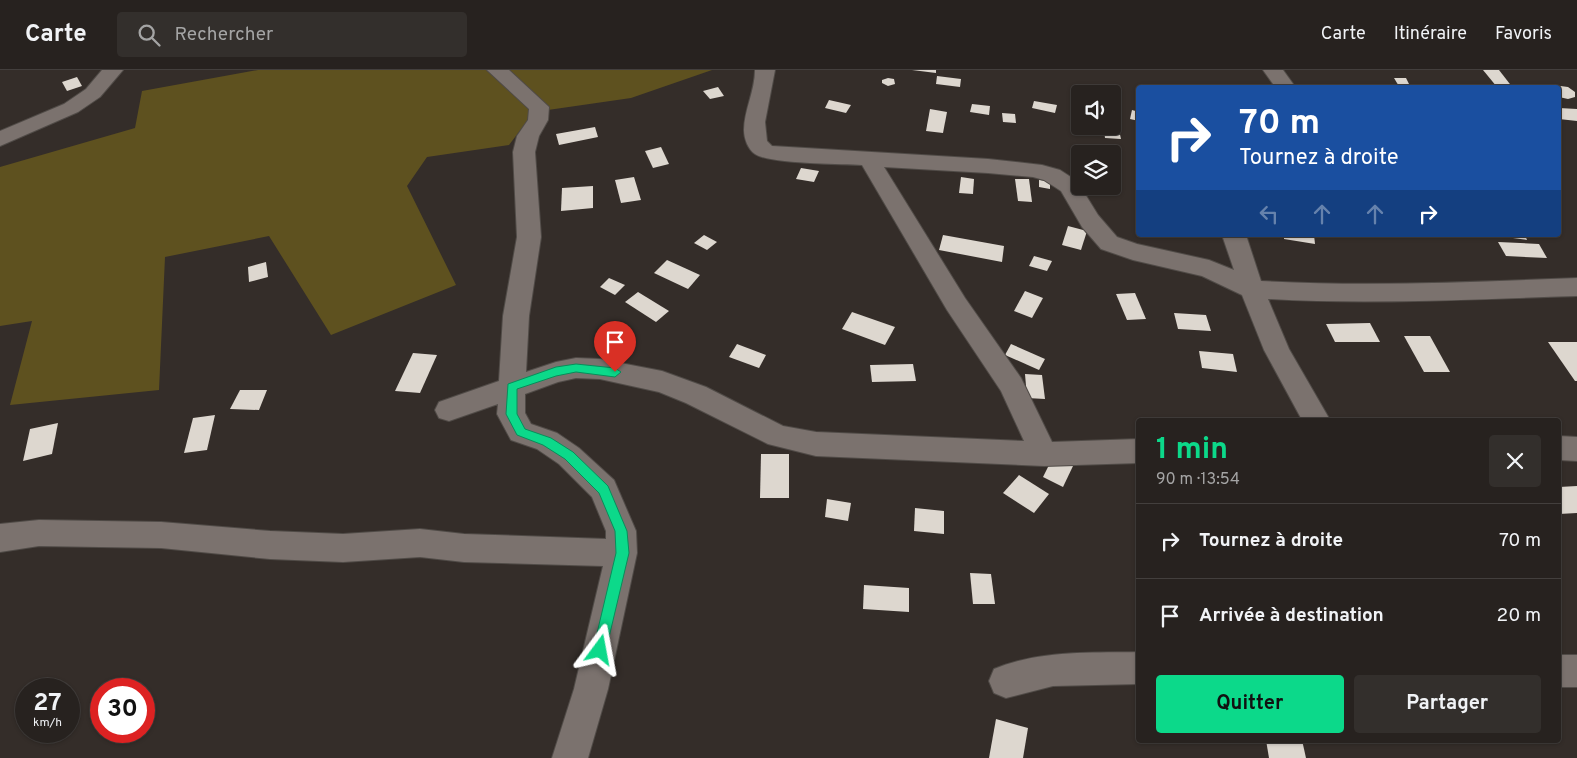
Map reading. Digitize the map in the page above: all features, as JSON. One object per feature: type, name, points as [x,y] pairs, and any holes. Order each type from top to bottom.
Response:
[{"type":"street","points":[[0,139],[71,108],[93,93],[113,70]]},
{"type":"street","points":[[497,70],[539,107],[540,113],[528,136],[524,152],[529,236],[516,316],[512,414],[521,432],[547,441],[569,456],[604,489],[621,531],[622,553],[591,689],[570,758]]},
{"type":"street","points":[[765,70],[766,76],[756,112],[756,136],[757,142],[762,149],[773,153],[1034,170],[1052,175],[1069,186],[1090,221],[1109,243],[1133,252],[1209,269],[1252,289],[1320,293],[1398,293],[1577,287]]},
{"type":"street","points":[[1273,70],[1284,85]]},
{"type":"street","points":[[869,159],[951,296],[1012,386],[1044,454]]},
{"type":"street","points":[[1235,237],[1252,289],[1278,350],[1315,418]]},
{"type":"street","points":[[449,410],[556,372],[576,368],[600,369],[662,382],[696,395],[778,436],[816,444],[1044,454],[1136,451]]},
{"type":"street","points":[[1561,448],[1577,449]]},
{"type":"street","points":[[0,538],[39,533],[161,536],[270,545],[343,548],[420,543],[464,548],[622,553]]},
{"type":"street","points":[[1006,681],[1053,670],[1136,668]]},
{"type":"street","points":[[1561,671],[1577,671]]},
{"type":"shaded area","points":[[258,70],[712,70],[631,98],[534,112],[509,145],[427,157],[407,186],[456,285],[331,335],[269,236],[165,257],[159,390],[10,405],[32,321],[0,326],[0,167],[135,128],[142,91]]},
{"type":"building","points":[[912,70],[936,70],[936,73]]},
{"type":"building","points":[[1483,70],[1499,70],[1511,85],[1495,85]]},
{"type":"building","points":[[937,76],[961,79],[960,87],[936,84]]},
{"type":"building","points":[[77,77],[82,86],[67,91],[62,82]]},
{"type":"building","points":[[1394,78],[1406,78],[1410,85],[1398,85]]},
{"type":"building","points":[[894,79],[895,84],[888,86],[882,83],[882,80]]},
{"type":"building","points":[[1561,86],[1568,87],[1575,92],[1575,97],[1568,99],[1561,97]]},
{"type":"building","points":[[718,87],[724,96],[710,99],[703,91]]},
{"type":"building","points":[[829,100],[851,105],[846,113],[825,108]]},
{"type":"building","points":[[1034,101],[1057,105],[1055,113],[1032,108]]},
{"type":"building","points":[[972,104],[990,106],[989,115],[970,112]]},
{"type":"building","points":[[1561,108],[1577,109],[1577,121],[1561,119]]},
{"type":"building","points":[[930,109],[947,112],[943,133],[926,131]]},
{"type":"building","points":[[1132,110],[1136,111],[1136,120],[1130,119]]},
{"type":"building","points":[[1002,113],[1015,114],[1016,123],[1003,122]]},
{"type":"building","points":[[595,127],[598,137],[559,145],[556,134]]},
{"type":"building","points":[[1105,135],[1120,135],[1121,139],[1105,138]]},
{"type":"building","points":[[661,147],[669,164],[653,168],[645,151]]},
{"type":"building","points":[[801,168],[819,171],[814,182],[796,179]]},
{"type":"building","points":[[634,177],[641,200],[621,203],[615,180]]},
{"type":"building","points":[[961,177],[974,179],[973,194],[959,193]]},
{"type":"building","points":[[1015,179],[1029,179],[1032,202],[1018,201]]},
{"type":"building","points":[[1039,180],[1050,181],[1050,189],[1039,187]]},
{"type":"building","points":[[593,186],[593,208],[561,211],[562,188]]},
{"type":"building","points":[[1068,226],[1087,231],[1081,250],[1062,245]]},
{"type":"building","points":[[704,235],[717,242],[707,250],[694,243]]},
{"type":"building","points":[[943,235],[1004,246],[1002,262],[939,250]]},
{"type":"building","points":[[1284,237],[1314,237],[1315,244],[1284,239]]},
{"type":"building","points":[[1505,237],[1526,237],[1527,240]]},
{"type":"building","points":[[1498,242],[1539,244],[1547,258],[1506,256]]},
{"type":"building","points":[[1034,256],[1052,261],[1047,271],[1029,266]]},
{"type":"building","points":[[667,260],[700,275],[688,289],[654,273]]},
{"type":"building","points":[[266,262],[268,277],[249,282],[248,267]]},
{"type":"building","points":[[609,278],[625,285],[615,295],[600,287]]},
{"type":"building","points":[[1025,291],[1043,298],[1032,318],[1014,311]]},
{"type":"building","points":[[638,292],[669,311],[656,322],[625,302]]},
{"type":"building","points":[[1135,293],[1146,319],[1127,320],[1116,294]]},
{"type":"building","points":[[852,312],[895,327],[885,345],[842,329]]},
{"type":"building","points":[[1174,313],[1206,315],[1211,331],[1178,329]]},
{"type":"building","points":[[1370,323],[1380,342],[1335,342],[1326,324]]},
{"type":"building","points":[[1404,336],[1430,336],[1450,372],[1424,372]]},
{"type":"building","points":[[1548,342],[1577,342],[1577,381],[1575,381]]},
{"type":"building","points":[[737,344],[766,355],[759,368],[729,357]]},
{"type":"building","points":[[1011,344],[1045,359],[1039,370],[1005,355]]},
{"type":"building","points":[[1199,351],[1233,354],[1237,372],[1202,368]]},
{"type":"building","points":[[413,353],[437,355],[420,393],[395,391]]},
{"type":"building","points":[[913,364],[916,381],[872,382],[870,365]]},
{"type":"building","points":[[1025,374],[1042,375],[1045,399],[1027,398]]},
{"type":"building","points":[[240,390],[267,390],[259,410],[230,409]]},
{"type":"building","points":[[215,415],[207,450],[184,453],[193,418]]},
{"type":"building","points":[[58,423],[52,454],[23,461],[30,429]]},
{"type":"building","points":[[761,454],[789,454],[789,498],[760,498]]},
{"type":"building","points":[[1053,457],[1073,466],[1063,487],[1043,477]]},
{"type":"building","points":[[1019,475],[1049,494],[1034,513],[1003,493]]},
{"type":"building","points":[[1577,486],[1577,513],[1561,514],[1561,487]]},
{"type":"building","points":[[827,499],[851,503],[848,521],[825,517]]},
{"type":"building","points":[[915,508],[944,511],[944,534],[914,531]]},
{"type":"building","points":[[970,573],[991,574],[995,604],[973,604]]},
{"type":"building","points":[[864,585],[909,588],[909,612],[863,609]]},
{"type":"building","points":[[996,719],[1028,728],[1023,758],[989,758]]},
{"type":"building","points":[[1266,743],[1303,743],[1306,758],[1269,758]]},
{"type":"route","points":[[600,650],[622,553],[621,531],[604,489],[569,456],[547,441],[521,432],[512,414],[512,387],[556,372],[576,368],[615,372]]}]
